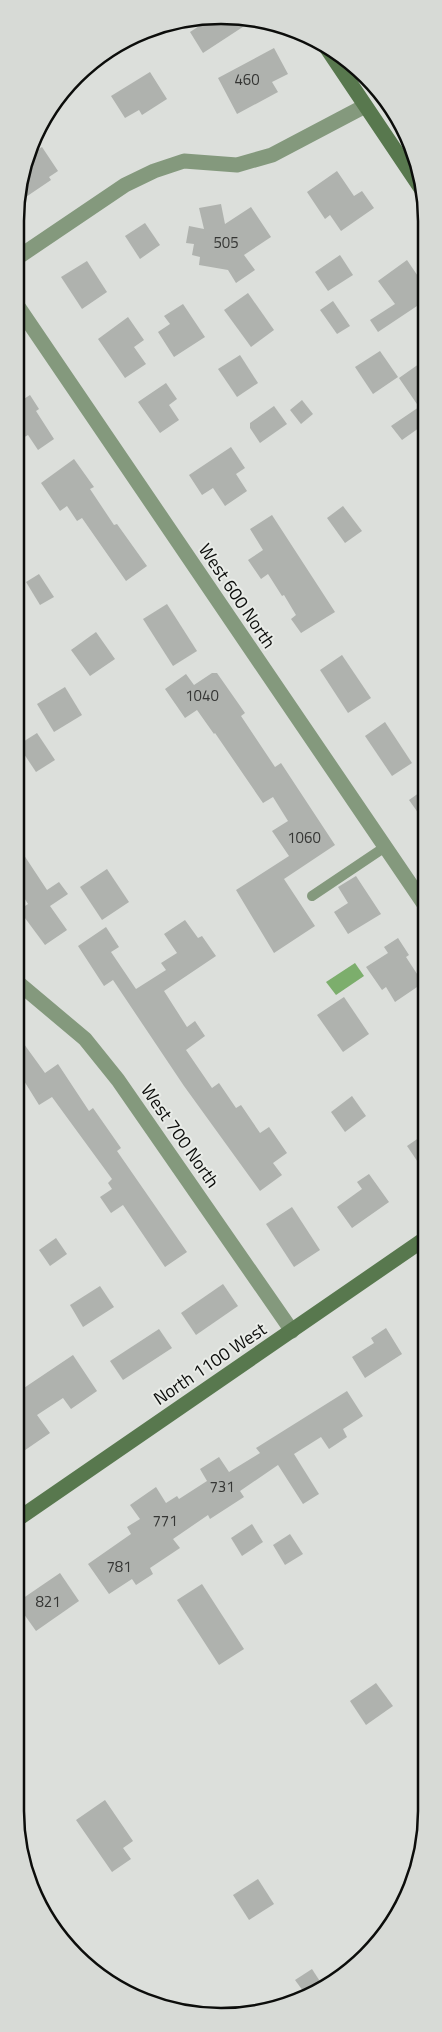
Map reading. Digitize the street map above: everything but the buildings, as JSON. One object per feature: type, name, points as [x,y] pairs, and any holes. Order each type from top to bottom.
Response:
[{"type":"street","points":[[334,60],[413,177]]},
{"type":"street","points":[[24,253],[125,185],[154,171],[184,161],[237,165],[272,155],[365,106]]},
{"type":"street","name":"West 600 North","points":[[24,315],[418,895]]},
{"type":"street","name":"West 700 North","points":[[24,988],[85,1039],[118,1080],[292,1331]]},
{"type":"street","name":"North 1100 West","points":[[24,1515],[418,1244]]},
{"type":"lane","points":[[312,896],[385,847]]},
{"type":"shaded area","points":[[355,963],[364,976],[336,995],[326,982]]}]
